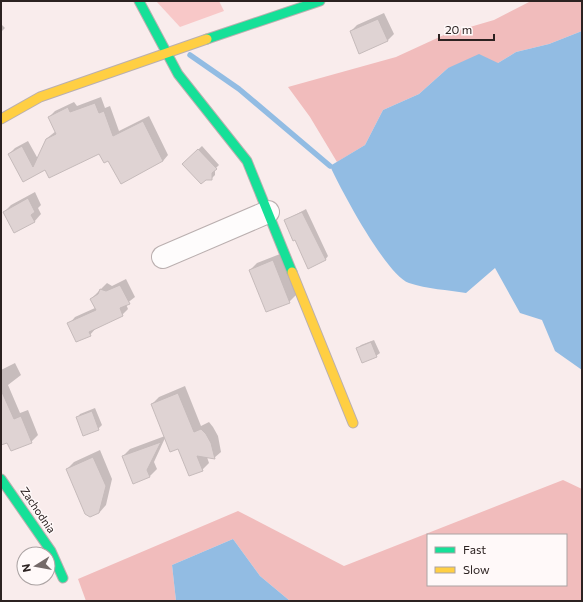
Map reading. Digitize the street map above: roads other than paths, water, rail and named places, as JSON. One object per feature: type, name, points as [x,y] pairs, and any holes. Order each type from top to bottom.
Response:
[{"type":"street","points":[[139,1],[150,17],[165,53],[178,75],[230,136],[247,160],[353,423]]},
{"type":"street","points":[[1,119],[40,97],[320,1]]},
{"type":"street","points":[[163,257],[268,212]]},
{"type":"street","name":"Zachodnia","points":[[1,479],[50,551],[62,578]]},
{"type":"water","points":[[582,31],[582,370],[555,351],[542,320],[520,313],[495,268],[466,293],[416,285],[409,283],[400,277],[389,265],[365,231],[330,166],[365,145],[383,110],[419,94],[448,68],[479,54],[498,63],[516,52],[549,44]]},
{"type":"water","points":[[233,539],[260,576],[290,601],[176,601],[172,565]]},
{"type":"waterway","points":[[190,55],[239,89],[330,166]]}]
